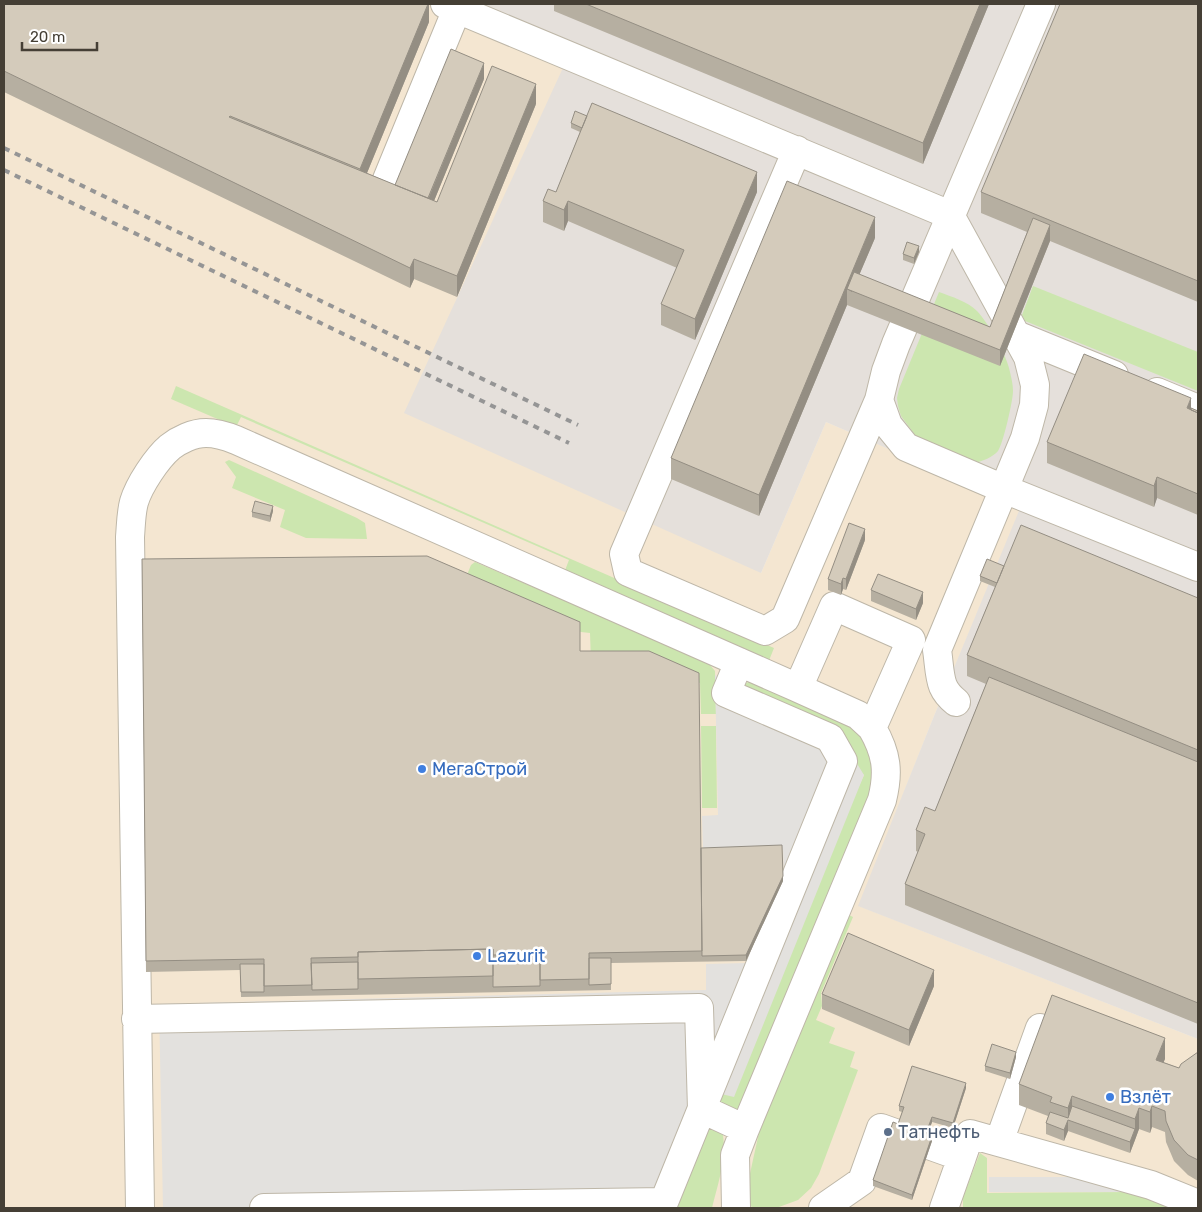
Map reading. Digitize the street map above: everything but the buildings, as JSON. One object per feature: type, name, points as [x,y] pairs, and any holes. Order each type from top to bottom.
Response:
[{"type":"lane","points":[[797,150],[624,554],[628,572],[766,632],[785,619],[879,400],[886,371],[950,215],[1041,4]]},
{"type":"lane","points":[[381,194],[451,6],[501,16],[797,150],[950,215],[1028,357],[1035,385],[1034,406],[1025,438],[938,650],[943,686],[956,702]]},
{"type":"lane","points":[[1016,335],[1198,409]]},
{"type":"lane","points":[[879,400],[888,425],[906,447],[1004,489],[1198,567]]},
{"type":"lane","points":[[140,1208],[136,1020],[131,516],[140,485],[170,448],[186,437],[204,433],[222,435],[236,440],[798,688],[858,715],[872,728],[884,754],[886,765],[885,788],[882,800],[735,1155],[736,1208]]},
{"type":"lane","points":[[798,688],[834,606],[911,640],[872,728]]},
{"type":"lane","points":[[264,1208],[456,1207],[664,1202],[843,762],[830,738],[726,693],[739,662]]},
{"type":"lane","points":[[136,1020],[742,1007]]},
{"type":"lane","points":[[699,1008],[702,1109]]},
{"type":"lane","points":[[998,1142],[1040,1028]]},
{"type":"lane","points":[[702,1109],[745,1129]]},
{"type":"lane","points":[[823,1208],[862,1181],[881,1128],[962,1157]]},
{"type":"lane","points":[[944,1208],[970,1134],[1150,1184],[1198,1204]]},
{"type":"shaded area","points":[[4,4],[439,4],[567,58],[761,573],[826,422],[1022,506],[934,716],[859,906],[1198,1039],[1198,1208],[4,1208]]},
{"type":"shaded area","points":[[439,4],[1198,4],[1198,1039],[858,906],[1021,506],[826,422],[761,573],[404,413],[567,59]]},
{"type":"shaded area","points":[[715,675],[837,731],[864,775],[734,1097],[717,1093],[671,1208],[163,1208],[159,1004],[706,990],[706,964],[747,963],[784,882],[783,850],[703,852],[702,816],[718,815]]},
{"type":"shaded area","points":[[989,1177],[1126,1177],[1126,1192],[989,1192]]},
{"type":"green space","points":[[1033,286],[1198,352],[1198,391],[1025,321],[1022,315]]},
{"type":"green space","points":[[939,292],[964,302],[977,311],[1000,346],[1007,361],[1011,377],[1013,396],[1000,447],[998,451],[987,459],[974,463],[923,442],[915,435],[901,416],[898,406],[899,389]]},
{"type":"green space","points":[[176,386],[774,648],[768,663],[564,573],[569,560],[241,417],[236,427],[171,399]]},
{"type":"green space","points":[[229,460],[357,518],[365,523],[367,539],[306,538],[280,527],[285,510],[232,488],[236,477],[225,462]]},
{"type":"green space","points":[[475,562],[706,661],[715,671],[716,714],[701,714],[700,683],[649,661],[591,661],[590,633],[581,632],[464,582],[471,565]]},
{"type":"green space","points":[[754,680],[847,722],[861,735],[874,761],[872,790],[739,1110],[721,1103],[717,1098],[864,775],[738,686]]},
{"type":"green space","points":[[701,726],[716,726],[717,808],[702,808]]},
{"type":"green space","points":[[845,913],[853,917],[821,993],[822,1006],[816,1020],[835,1028],[829,1043],[855,1052],[850,1067],[858,1070],[819,1174],[811,1188],[798,1200],[779,1207],[755,1208],[747,1202],[747,1187],[762,1119]]},
{"type":"green space","points":[[705,1126],[722,1130],[724,1140],[723,1160],[712,1208],[671,1208]]},
{"type":"green space","points":[[980,1153],[987,1158],[987,1193],[1136,1192],[1183,1208],[963,1208],[963,1197]]},
{"type":"railway","points":[[4,148],[578,425]]},
{"type":"railway","points":[[4,170],[569,443]]},
{"type":"place","name":"МегаСтрой","points":[[422,769]]},
{"type":"place","name":"Lazurit","points":[[477,956]]},
{"type":"place","name":"Взлёт","points":[[1110,1097]]},
{"type":"place","name":"Татнефть","points":[[888,1132]]}]
